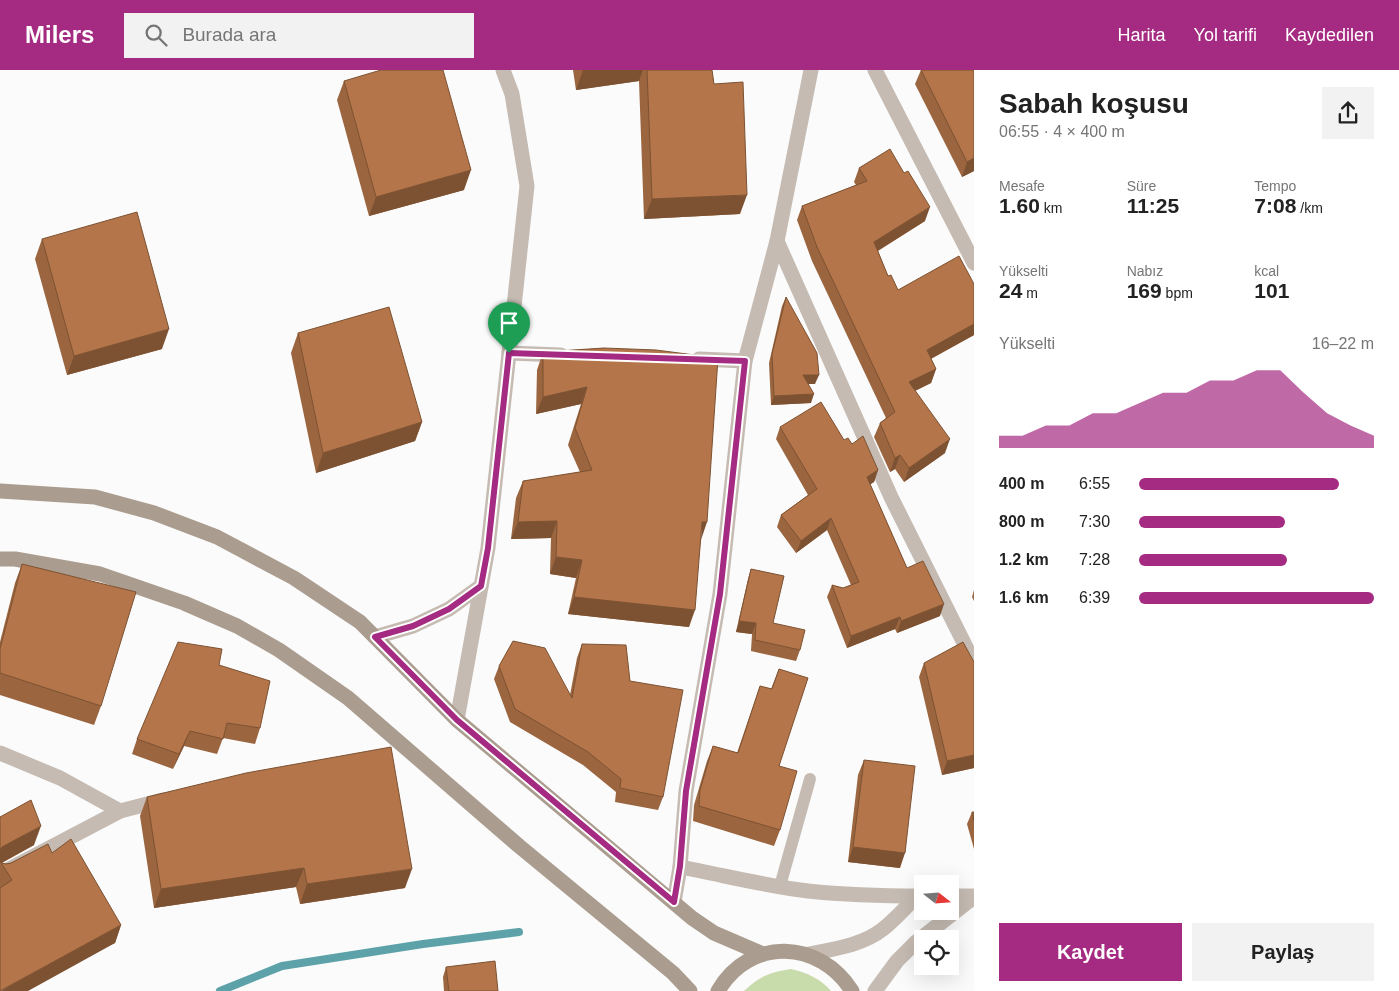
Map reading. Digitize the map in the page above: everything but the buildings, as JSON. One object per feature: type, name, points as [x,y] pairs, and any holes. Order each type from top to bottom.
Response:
[{"type":"main road","points":[[0,492],[95,497],[154,513],[208,534],[294,578],[360,622],[457,720],[692,918],[714,933],[763,954]]},
{"type":"main road","points":[[0,559],[15,559],[100,574],[184,603],[237,626],[280,650],[348,698],[519,846],[673,973],[690,991]]},
{"type":"main road","points":[[718,991],[725,979],[742,964],[763,954],[786,951],[809,954],[830,965],[842,976],[852,991]]},
{"type":"street","points":[[457,720],[488,548],[527,186],[512,94],[503,70]]},
{"type":"street","points":[[674,902],[680,866],[686,791],[720,594],[745,361],[777,241],[811,70]]},
{"type":"street","points":[[876,70],[974,263]]},
{"type":"street","points":[[777,241],[891,497],[974,663]]},
{"type":"street","points":[[509,353],[578,355]]},
{"type":"street","points":[[686,359],[745,361]]},
{"type":"street","points":[[375,637],[413,626],[449,609],[481,586]]},
{"type":"street","points":[[381,749],[401,745]]},
{"type":"street","points":[[0,753],[60,778],[120,811]]},
{"type":"street","points":[[0,874],[120,811],[178,797]]},
{"type":"street","points":[[680,866],[808,891],[867,896],[914,896]]},
{"type":"street","points":[[959,896],[974,897]]},
{"type":"street","points":[[875,991],[897,961],[915,943],[974,897]]},
{"type":"street","points":[[809,954],[842,947],[868,938],[884,929],[914,902]]},
{"type":"lane","points":[[780,886],[810,779]]},
{"type":"green space","points":[[791,969],[813,977],[831,991],[744,991],[766,976]]},
{"type":"waterway","points":[[220,991],[282,966],[423,944],[519,932]]},
{"type":"route","points":[[509,353],[745,361],[720,594],[686,791],[680,866],[674,902],[457,720],[375,637],[413,626],[449,609],[481,586],[488,548],[509,353]]}]
